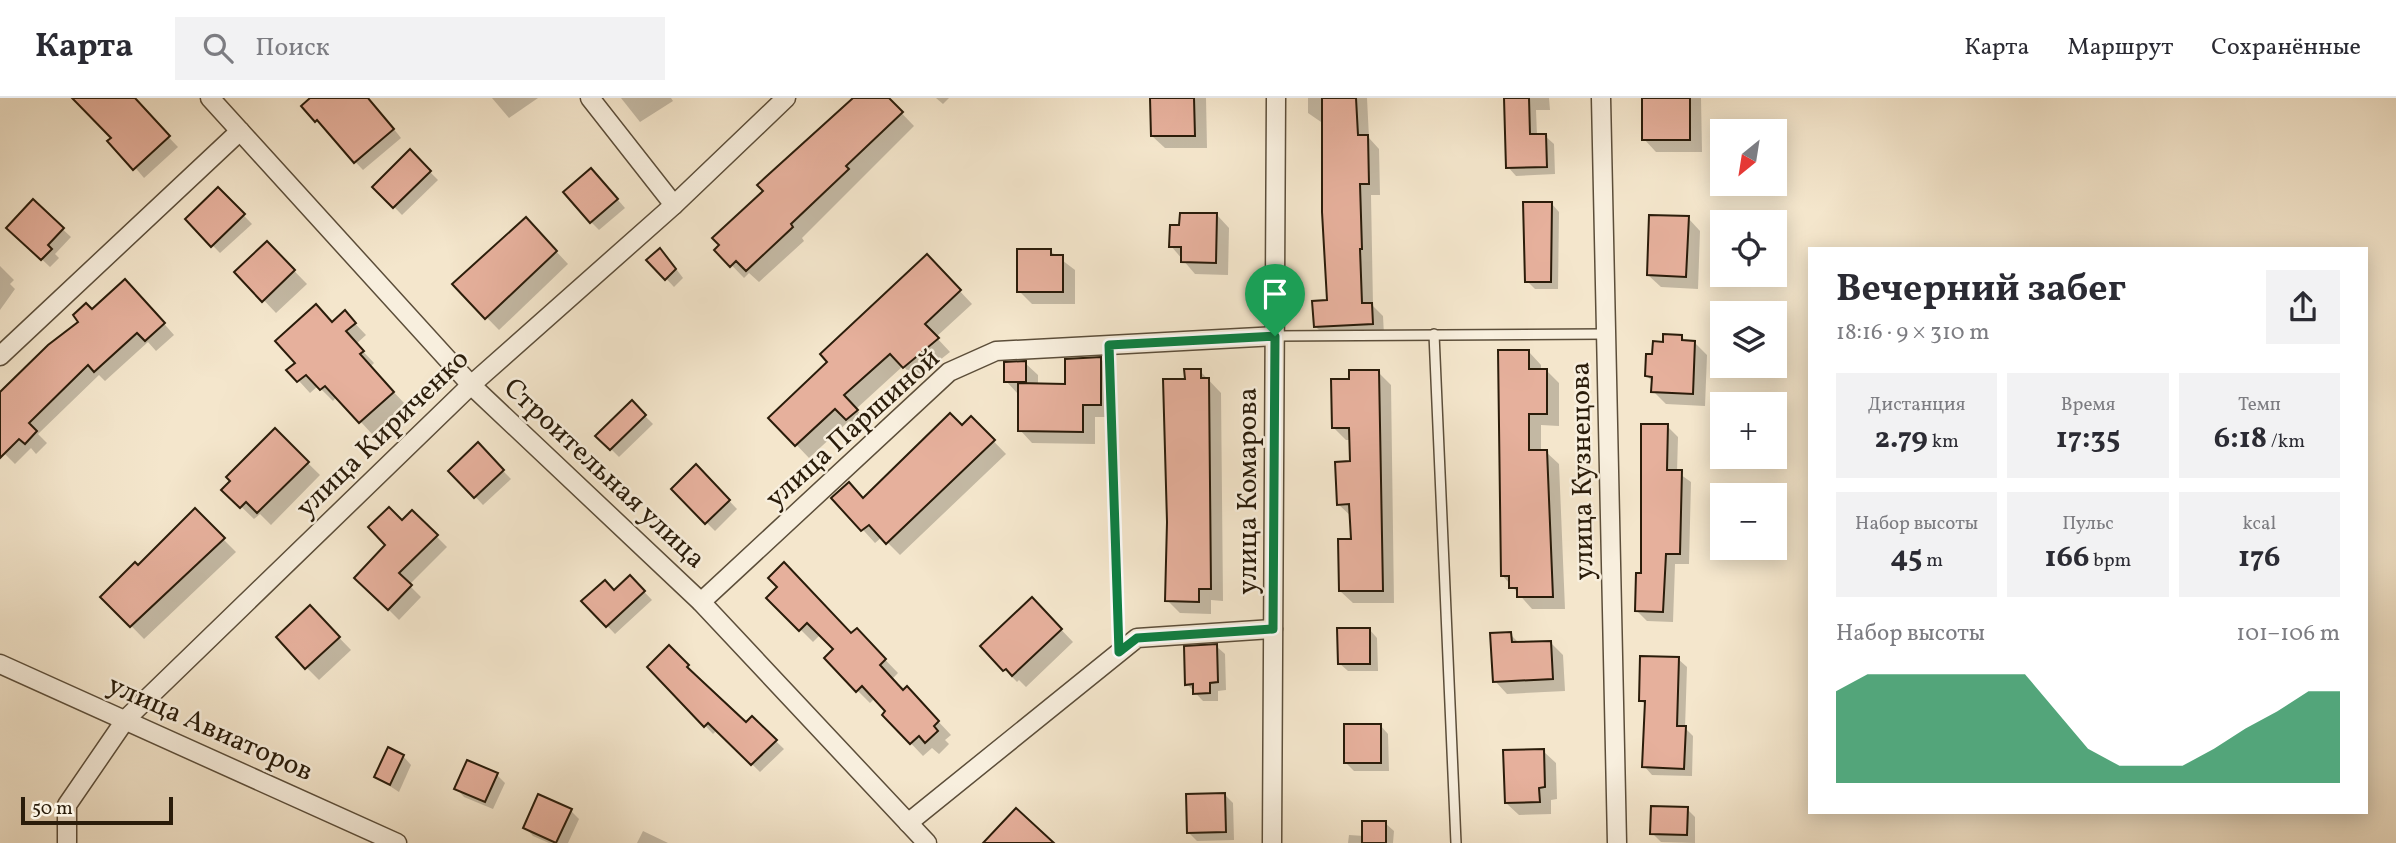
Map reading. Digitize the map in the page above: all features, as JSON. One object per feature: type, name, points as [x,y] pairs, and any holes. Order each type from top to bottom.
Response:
[{"type":"street","name":"Строительная улица","points":[[211,98],[471,385],[701,602],[927,843]]},
{"type":"street","points":[[590,98],[674,205]]},
{"type":"street","name":"улица Кириченко","points":[[67,843],[67,805],[126,719],[471,385],[674,205],[786,98]]},
{"type":"street","name":"улица Комарова","points":[[1272,843],[1276,98]]},
{"type":"street","name":"улица Кузнецова","points":[[1601,98],[1617,843]]},
{"type":"street","points":[[0,356],[240,131]]},
{"type":"street","name":"улица Паршиной","points":[[701,602],[950,372],[996,351],[1275,336]]},
{"type":"street","points":[[908,823],[1137,638],[1273,629]]},
{"type":"street","name":"улица Авиаторов","points":[[0,664],[397,843]]},
{"type":"lane","points":[[1434,334],[1456,843]]},
{"type":"lane","points":[[1275,336],[1606,334]]},
{"type":"lane","points":[[1109,345],[1119,652]]},
{"type":"building","points":[[72,98],[135,98],[170,136],[133,170],[107,141],[111,138]]},
{"type":"building","points":[[310,98],[368,98],[394,129],[354,163],[317,120],[315,122],[301,106]]},
{"type":"building","points":[[853,98],[889,98],[903,112],[846,166],[849,169],[746,271],[736,261],[730,267],[714,250],[719,245],[712,238],[763,191],[757,185]]},
{"type":"building","points":[[1150,98],[1194,98],[1195,136],[1151,136]]},
{"type":"building","points":[[1322,98],[1356,98],[1358,135],[1368,135],[1369,184],[1360,184],[1360,249],[1362,303],[1372,303],[1373,324],[1314,327],[1312,301],[1327,300],[1322,212]]},
{"type":"building","points":[[1504,98],[1529,98],[1530,134],[1546,134],[1547,167],[1506,168]]},
{"type":"building","points":[[1642,98],[1690,98],[1690,140],[1642,140]]},
{"type":"building","points":[[410,149],[431,171],[393,208],[372,187]]},
{"type":"building","points":[[591,168],[618,199],[590,223],[563,192]]},
{"type":"building","points":[[218,187],[245,214],[211,247],[185,219]]},
{"type":"building","points":[[33,199],[64,228],[48,245],[52,249],[41,260],[6,228]]},
{"type":"building","points":[[1523,202],[1552,202],[1551,282],[1525,282]]},
{"type":"building","points":[[1180,213],[1217,213],[1216,263],[1181,262],[1181,247],[1169,247],[1170,225],[1179,225]]},
{"type":"building","points":[[1649,215],[1689,216],[1686,277],[1647,275]]},
{"type":"building","points":[[526,217],[557,251],[485,319],[452,284]]},
{"type":"building","points":[[267,241],[295,270],[262,302],[234,272]]},
{"type":"building","points":[[660,248],[676,269],[665,280],[646,260]]},
{"type":"building","points":[[1017,249],[1051,249],[1051,255],[1063,255],[1063,292],[1017,292]]},
{"type":"building","points":[[927,254],[961,290],[925,324],[939,338],[903,368],[890,354],[844,395],[858,410],[846,420],[835,409],[795,446],[768,418],[827,362],[820,354]]},
{"type":"building","points":[[125,279],[165,323],[145,341],[137,333],[94,372],[88,365],[29,423],[37,431],[25,444],[19,439],[0,458],[0,392],[48,345],[78,322],[73,315],[86,303],[92,309]]},
{"type":"building","points":[[316,304],[332,322],[345,310],[356,323],[346,331],[364,351],[360,354],[394,392],[359,423],[325,386],[320,390],[306,375],[297,382],[286,370],[295,363],[275,341]]},
{"type":"building","points":[[1663,334],[1682,335],[1682,340],[1695,341],[1693,394],[1651,392],[1652,377],[1645,376],[1646,354],[1652,354],[1653,341],[1663,342]]},
{"type":"building","points":[[1498,350],[1529,350],[1529,369],[1547,369],[1547,414],[1529,414],[1529,450],[1547,450],[1553,597],[1517,597],[1517,588],[1509,588],[1509,576],[1501,576]]},
{"type":"building","points":[[1101,357],[1101,405],[1083,405],[1083,432],[1018,431],[1018,383],[1065,384],[1065,359]]},
{"type":"building","points":[[1026,361],[1026,382],[1004,382],[1004,362]]},
{"type":"building","points":[[1184,369],[1201,369],[1201,378],[1209,378],[1211,589],[1199,589],[1199,602],[1165,601],[1167,522],[1163,379],[1185,379]]},
{"type":"building","points":[[1349,370],[1379,370],[1383,591],[1339,591],[1338,539],[1351,539],[1349,504],[1337,505],[1335,462],[1350,461],[1349,428],[1332,428],[1331,379],[1349,379]]},
{"type":"building","points":[[632,400],[646,415],[610,450],[595,436]]},
{"type":"building","points":[[950,413],[962,425],[971,416],[995,440],[886,544],[869,525],[861,531],[831,498],[849,482],[863,498]]},
{"type":"building","points":[[1641,424],[1668,424],[1667,470],[1682,470],[1680,554],[1666,554],[1663,612],[1635,611],[1636,573],[1641,573]]},
{"type":"building","points":[[275,428],[309,462],[257,513],[246,502],[240,508],[221,490],[230,481],[226,477]]},
{"type":"building","points":[[478,442],[504,470],[474,498],[448,471]]},
{"type":"building","points":[[696,464],[730,500],[705,524],[671,489]]},
{"type":"building","points":[[389,507],[402,520],[412,510],[438,535],[399,573],[412,585],[388,610],[354,578],[385,545],[368,527]]},
{"type":"building","points":[[195,508],[225,538],[130,627],[100,597],[135,562],[138,565]]},
{"type":"building","points":[[784,562],[851,633],[857,628],[886,659],[880,665],[903,690],[907,686],[939,721],[934,726],[938,731],[925,743],[919,736],[910,744],[882,715],[885,711],[862,686],[856,692],[824,658],[833,649],[807,623],[799,631],[766,598],[777,587],[768,578]]},
{"type":"building","points":[[630,575],[645,591],[606,627],[581,601],[605,580],[614,590]]},
{"type":"building","points":[[1032,597],[1062,629],[1012,676],[1006,669],[1003,671],[980,646]]},
{"type":"building","points":[[310,605],[340,637],[305,669],[276,637]]},
{"type":"building","points":[[1337,628],[1370,628],[1370,664],[1338,664]]},
{"type":"building","points":[[1511,632],[1512,642],[1551,641],[1553,679],[1493,682],[1490,633]]},
{"type":"building","points":[[1217,644],[1218,682],[1210,683],[1210,693],[1193,694],[1193,684],[1185,685],[1184,646]]},
{"type":"building","points":[[669,645],[689,665],[687,667],[746,722],[752,716],[777,740],[751,765],[708,723],[704,727],[647,667]]},
{"type":"building","points":[[1640,656],[1679,657],[1677,726],[1686,726],[1684,769],[1642,767],[1645,701],[1639,701]]},
{"type":"building","points":[[1344,724],[1381,724],[1381,763],[1344,763]]},
{"type":"building","points":[[388,747],[404,755],[390,785],[374,777]]},
{"type":"building","points":[[1544,749],[1545,787],[1539,788],[1540,802],[1505,803],[1503,750]]},
{"type":"building","points":[[467,760],[498,773],[485,802],[454,789]]},
{"type":"building","points":[[1225,793],[1226,832],[1187,833],[1186,794]]},
{"type":"building","points":[[538,794],[572,809],[556,843],[523,828]]},
{"type":"building","points":[[1651,806],[1688,807],[1687,835],[1650,834]]},
{"type":"building","points":[[1016,808],[1054,843],[983,843]]},
{"type":"building","points":[[1362,821],[1386,821],[1386,843],[1362,843]]},
{"type":"route","points":[[1275,336],[1273,629],[1137,638],[1119,652],[1109,345],[1275,336]]}]
